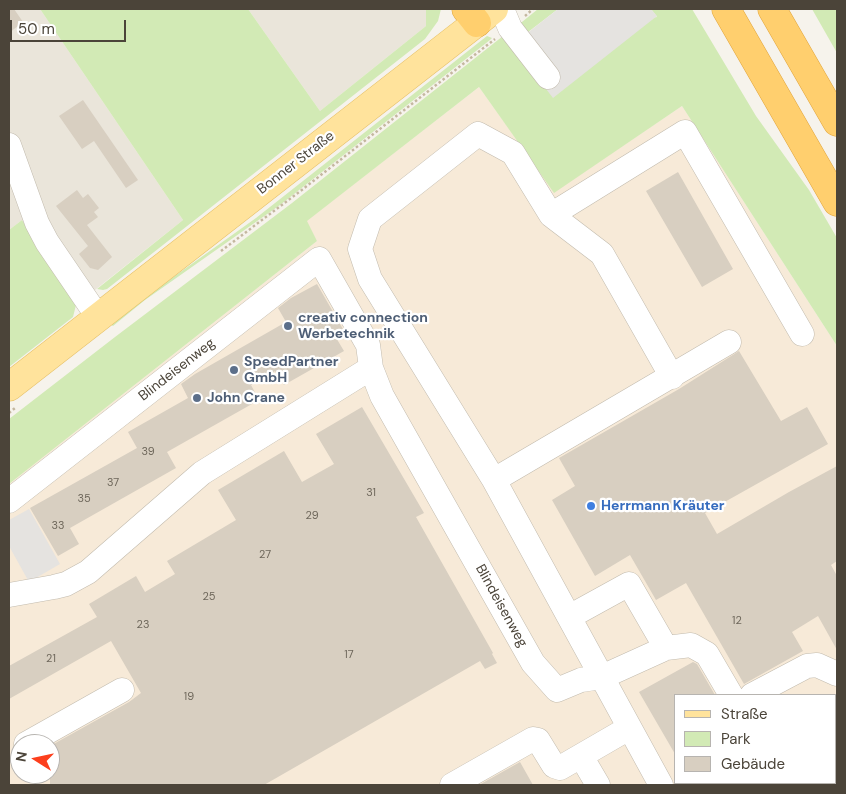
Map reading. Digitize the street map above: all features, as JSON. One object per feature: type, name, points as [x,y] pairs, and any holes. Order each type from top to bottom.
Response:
[{"type":"highway","points":[[726,9],[837,202]]},
{"type":"highway","points":[[772,9],[837,122]]},
{"type":"main road","name":"Bonner Straße","points":[[13,397],[98,318],[490,15]]},
{"type":"street","points":[[490,15],[529,53],[548,77]]},
{"type":"street","points":[[551,215],[685,132],[802,334]]},
{"type":"street","points":[[661,785],[494,480],[370,278],[360,249],[370,219],[478,134],[513,154],[551,215],[602,254],[672,377]]},
{"type":"street","points":[[9,145],[30,205],[44,236],[98,318]]},
{"type":"street","name":"Blindeisenweg","points":[[9,501],[319,259],[368,345],[371,368],[382,396],[533,663],[557,690],[581,680],[602,677]]},
{"type":"street","points":[[494,480],[729,342]]},
{"type":"street","points":[[9,595],[66,584],[88,572],[202,473],[371,368]]},
{"type":"street","points":[[569,617],[629,584],[666,648]]},
{"type":"street","points":[[602,677],[666,648],[691,645],[707,654],[730,694]]},
{"type":"street","points":[[754,694],[807,666],[817,665],[837,674]]},
{"type":"street","points":[[44,734],[122,690]]},
{"type":"street","points":[[452,785],[533,739],[538,740],[554,766],[560,768],[630,728]]},
{"type":"street","points":[[582,756],[598,785]]},
{"type":"path","points":[[218,253],[303,189],[490,15],[533,9]]},
{"type":"path","points":[[9,413],[13,397]]},
{"type":"shaded area","points":[[9,9],[40,9],[183,220],[76,305],[22,220],[9,230]]},
{"type":"shaded area","points":[[248,9],[426,9],[426,26],[320,111]]},
{"type":"shaded area","points":[[558,9],[651,9],[657,16],[553,98],[512,45]]},
{"type":"shaded area","points":[[479,87],[554,192],[682,106],[837,346],[837,785],[9,785],[9,484],[317,241],[306,221]]},
{"type":"shaded area","points":[[29,509],[60,564],[29,582],[9,546],[9,520]]},
{"type":"green space","points":[[40,9],[248,9],[320,111],[426,26],[426,9],[441,9],[438,21],[425,39],[107,289],[103,290],[97,289],[183,220]]},
{"type":"green space","points":[[538,9],[558,9],[523,36],[517,26]]},
{"type":"green space","points":[[651,9],[692,9],[756,116],[809,190],[837,238],[837,346],[682,106],[554,193],[479,87],[307,221],[317,241],[9,484],[9,419],[292,203],[503,36],[657,17]]},
{"type":"green space","points":[[812,9],[837,9],[837,53]]},
{"type":"green space","points":[[487,36],[492,38],[280,205],[145,300],[113,326],[109,323],[256,218]]},
{"type":"green space","points":[[22,220],[76,305],[73,317],[9,367],[9,230]]},
{"type":"building","points":[[9,9],[14,9],[23,22],[9,33]]},
{"type":"building","points":[[83,100],[138,180],[126,188],[94,141],[82,149],[59,116]]},
{"type":"building","points":[[678,172],[733,269],[702,287],[646,191]]},
{"type":"building","points":[[77,190],[83,198],[88,194],[99,208],[94,212],[98,217],[87,225],[112,257],[98,270],[90,268],[79,254],[88,246],[56,206]]},
{"type":"building","points":[[317,284],[344,331],[335,336],[344,351],[284,385],[275,371],[251,385],[259,400],[167,452],[176,468],[70,528],[79,544],[58,556],[30,508],[137,448],[128,432],[188,398],[181,384],[195,374],[286,322],[278,308],[291,298]]},
{"type":"building","points":[[739,351],[781,421],[807,407],[828,444],[705,513],[717,534],[837,466],[837,561],[831,565],[837,576],[837,650],[818,616],[792,632],[803,651],[744,684],[686,583],[656,600],[630,555],[595,576],[552,500],[575,486],[559,458],[679,389]]},
{"type":"building","points":[[362,407],[424,513],[416,517],[497,663],[485,669],[480,661],[264,785],[50,785],[60,784],[60,740],[129,702],[141,693],[111,641],[9,699],[9,666],[97,617],[89,604],[136,576],[145,592],[175,574],[167,561],[236,520],[218,490],[284,451],[302,482],[334,464],[316,434]]},
{"type":"building","points":[[693,662],[697,664],[714,694],[674,694],[674,752],[639,692]]},
{"type":"building","points":[[520,762],[533,785],[479,785]]},
{"type":"place","name":"creativ connection Werbetechnik","points":[[288,326]]},
{"type":"place","name":"SpeedPartner GmbH","points":[[234,370]]},
{"type":"place","name":"John Crane","points":[[197,398]]},
{"type":"place","name":"Herrmann Kräuter","points":[[591,506]]}]
